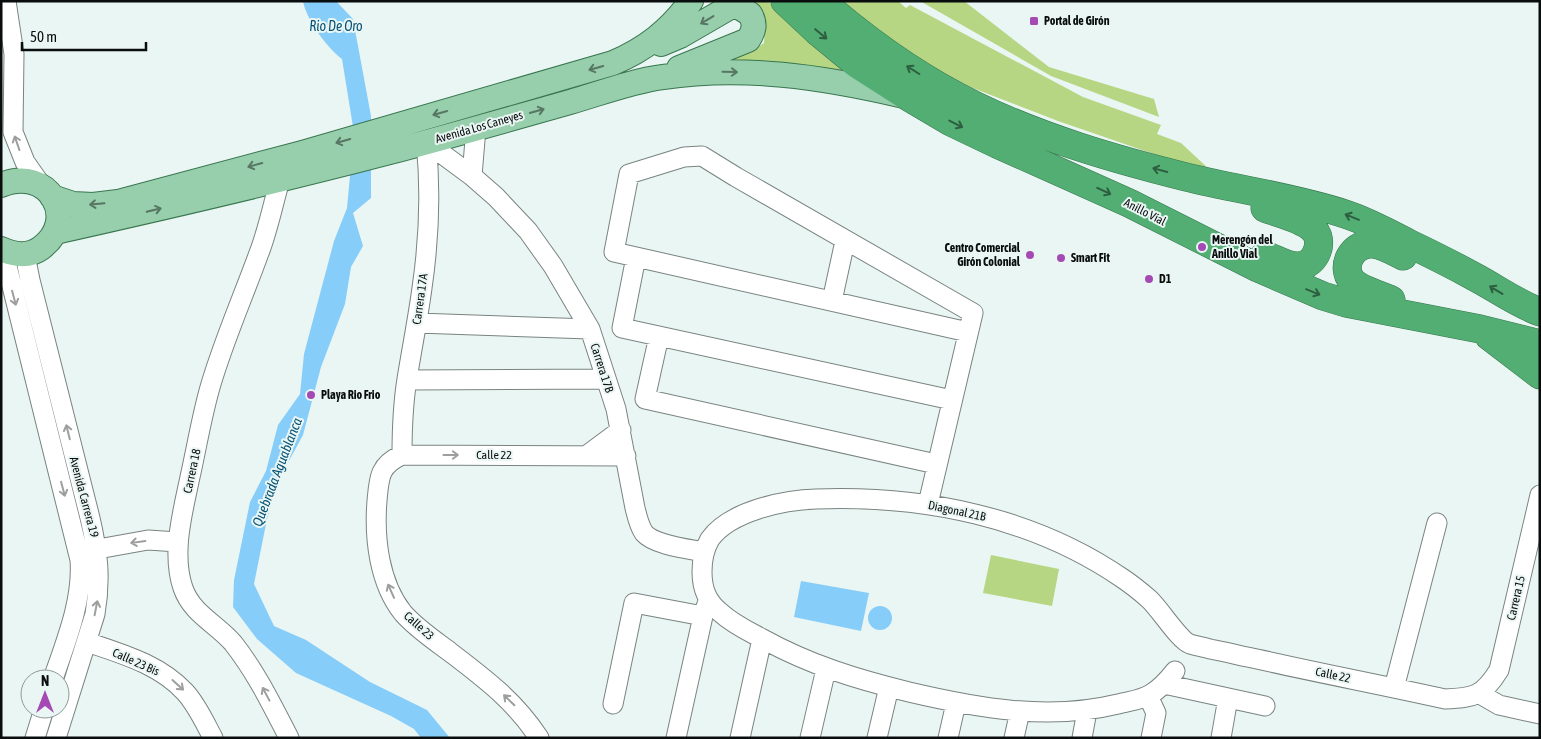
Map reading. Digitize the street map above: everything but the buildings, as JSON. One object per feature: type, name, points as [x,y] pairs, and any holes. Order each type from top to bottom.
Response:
[{"type":"highway","name":"Anillo Víal","points":[[785,1],[817,31],[857,64],[907,96],[982,137],[1081,180],[1258,268],[1323,296],[1540,344]]},
{"type":"highway","points":[[821,1],[885,52],[933,82],[976,105],[1028,128],[1104,155],[1186,177],[1308,203],[1347,214],[1474,276],[1522,305],[1540,312]]},
{"type":"highway","points":[[1169,224],[1230,242],[1291,265],[1304,265],[1317,254],[1319,241],[1316,233],[1302,222],[1186,177]]},
{"type":"highway","points":[[1474,276],[1426,265],[1371,244],[1354,250],[1347,264],[1348,275],[1358,286],[1406,306],[1468,327],[1539,375]]},
{"type":"main road","name":"Avenida Los Caneyes","points":[[55,232],[280,180],[304,163],[385,129],[613,63],[630,56],[671,26],[691,1]]},
{"type":"main road","points":[[630,56],[680,36],[730,7],[739,7],[750,14],[754,26],[753,33],[748,40],[692,62],[662,77]]},
{"type":"main road","name":"Avenida Los Caneyes","points":[[1,185],[21,179],[32,181],[72,204],[92,205],[118,202],[304,163],[389,152],[662,77],[718,72],[760,72],[850,83],[907,96]]},
{"type":"main road","points":[[10,251],[38,251],[48,243],[55,232],[58,214],[47,191]]},
{"type":"street","points":[[6,1],[14,54],[14,132],[25,162],[47,191]]},
{"type":"street","points":[[472,176],[476,128]]},
{"type":"street","name":"Carrera 17B","points":[[426,142],[472,176],[496,197],[528,231],[553,266],[590,329],[616,409],[635,508],[645,535],[658,542],[704,552]]},
{"type":"street","name":"Carrera 17A","points":[[402,455],[407,380],[417,323],[426,240],[428,164],[426,142]]},
{"type":"street","points":[[928,504],[973,313],[845,241],[702,156],[684,157],[629,174],[614,252],[968,332]]},
{"type":"street","name":"Carrera 18","points":[[280,180],[260,250],[210,385],[178,542],[180,573],[188,600],[196,611],[233,643],[265,692],[289,738]]},
{"type":"street","points":[[832,301],[845,241]]},
{"type":"street","name":"Avenida Carrera 19","points":[[10,251],[35,300],[98,549],[100,573],[99,594],[95,614],[56,738]]},
{"type":"street","name":"Avenida Carrera 19","points":[[10,251],[80,560],[81,576],[78,594],[72,622],[57,669]]},
{"type":"street","points":[[636,256],[622,328],[952,400]]},
{"type":"street","points":[[417,323],[590,329]]},
{"type":"street","points":[[659,336],[645,399],[936,464]]},
{"type":"street","points":[[407,380],[605,379]]},
{"type":"street","points":[[586,456],[621,430]]},
{"type":"street","name":"Calle 22","points":[[402,455],[626,456]]},
{"type":"street","name":"Calle 23","points":[[402,455],[384,466],[379,478],[376,510],[377,541],[382,569],[392,594],[403,613],[421,630],[486,679],[512,702],[540,738]]},
{"type":"street","name":"Carrera 15","points":[[1480,694],[1490,684],[1499,670],[1540,495]]},
{"type":"street","name":"Diagonal 21B","points":[[704,552],[711,538],[724,525],[741,516],[760,509],[810,499],[873,499],[928,504],[971,512],[1010,524],[1082,554],[1124,579],[1149,599],[1187,643]]},
{"type":"street","points":[[1394,688],[1437,523]]},
{"type":"street","points":[[98,549],[148,540],[178,542]]},
{"type":"street","points":[[676,738],[705,608],[702,575],[704,552]]},
{"type":"street","points":[[613,704],[634,603],[705,608],[720,613],[762,639],[793,655],[826,669],[956,703],[1020,712],[1087,711],[1148,696],[1170,678],[1228,698],[1265,706]]},
{"type":"street","points":[[740,738],[762,639]]},
{"type":"street","name":"Calle 23 Bis","points":[[87,642],[137,660],[155,668],[173,680],[187,693],[214,738]]},
{"type":"street","name":"Calle 22","points":[[1187,643],[1444,699],[1462,699],[1480,694]]},
{"type":"street","points":[[810,738],[826,669]]},
{"type":"street","points":[[877,738],[889,687]]},
{"type":"street","points":[[1480,694],[1500,706],[1540,714]]},
{"type":"street","points":[[1148,696],[1156,713],[1151,738]]},
{"type":"street","points":[[1221,738],[1228,698]]},
{"type":"street","points":[[948,738],[956,703]]},
{"type":"street","points":[[1082,738],[1087,711]]},
{"type":"street","points":[[1014,738],[1020,712]]},
{"type":"street","points":[[35,738],[41,719]]},
{"type":"green space","points":[[756,1],[768,1],[816,45],[851,72],[784,63],[753,62],[694,66],[751,52],[764,43],[765,19]]},
{"type":"green space","points":[[839,1],[898,1],[906,8],[910,5],[1083,97],[1161,125],[1157,134],[1181,143],[1210,170],[1203,171],[1058,121],[957,82],[891,41]]},
{"type":"green space","points":[[920,1],[964,1],[1049,67],[1154,99],[1159,117],[1051,76]]},
{"type":"green space","points":[[991,555],[1059,569],[1052,606],[983,593]]},
{"type":"water","name":"Rio De Oro","points":[[303,1],[336,1],[353,19],[371,116],[371,198],[353,213],[363,246],[351,267],[345,304],[321,367],[303,435],[278,481],[267,519],[254,584],[274,626],[306,640],[370,682],[427,710],[450,738],[421,738],[414,729],[391,716],[296,673],[257,639],[233,607],[234,580],[250,502],[266,471],[278,425],[300,394],[304,354],[334,241],[347,208],[354,133],[342,59],[318,33],[308,16]]},
{"type":"water","points":[[801,581],[869,593],[861,631],[794,617]]},
{"type":"water","points":[[880,606],[888,610],[892,618],[888,626],[880,630],[872,626],[868,618],[872,610]]},
{"type":"place","name":"Portal de Girón","points":[[1034,21]]},
{"type":"place","name":"Merengón del Anillo Vial","points":[[1202,247]]},
{"type":"place","name":"Centro Comercial Girón Colonial","points":[[1030,255]]},
{"type":"place","name":"Smart Fit","points":[[1061,258]]},
{"type":"place","name":"D1","points":[[1149,279]]},
{"type":"place","name":"Playa Rio Frio","points":[[311,395]]},
{"type":"water label","name":"Quebrada Aguablanca","points":[[277,472]]}]
